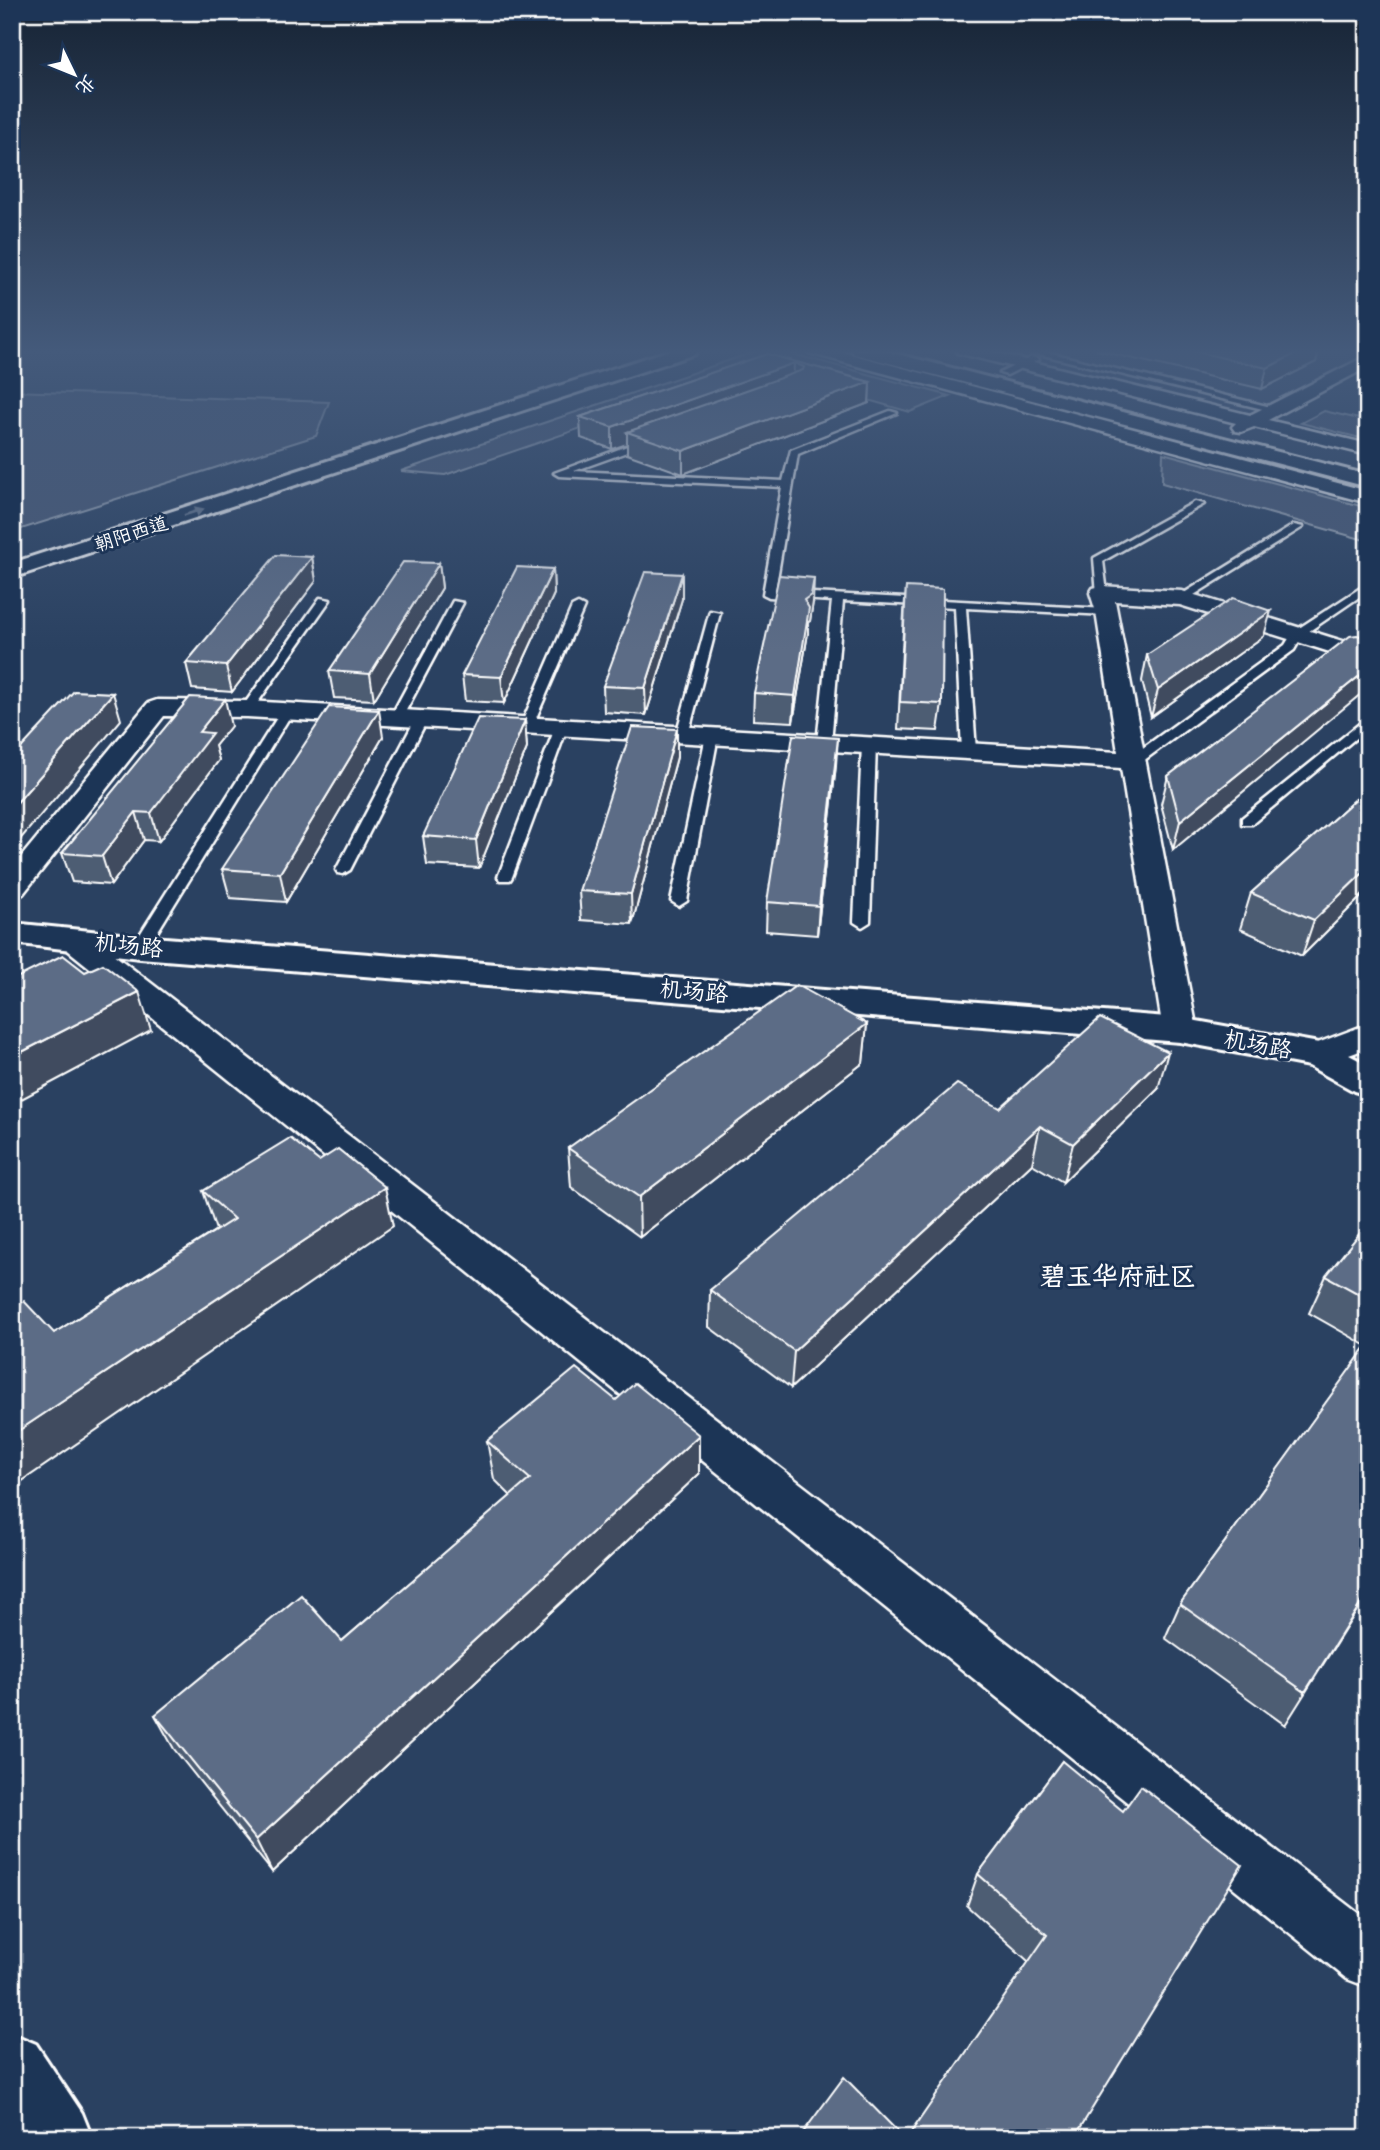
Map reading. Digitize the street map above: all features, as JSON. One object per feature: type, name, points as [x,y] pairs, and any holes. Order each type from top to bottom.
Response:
[{"type":"main road","name":"朝阳西道","points":[[12,550],[328,450]]},
{"type":"main road","name":"朝阳西道","points":[[12,571],[384,450]]},
{"type":"main road","points":[[1248,450],[1368,481]]},
{"type":"main road","points":[[1323,450],[1368,464]]},
{"type":"main road","name":"机场路","points":[[12,933],[140,947],[1180,1030],[1319,1055],[1368,1082]]},
{"type":"main road","points":[[12,2068],[57,2138]]},
{"type":"street","points":[[1191,450],[1368,497]]},
{"type":"street","points":[[1180,1030],[1104,602],[1182,598],[1368,657]]},
{"type":"street","points":[[12,888],[157,708],[247,709],[1134,761]]},
{"type":"street","points":[[75,940],[1368,1958]]},
{"type":"street","points":[[1319,1055],[1368,1035]]},
{"type":"lane","points":[[622,450],[559,473],[787,484]]},
{"type":"lane","points":[[798,450],[794,452],[787,484],[769,594],[960,604],[1104,602],[1098,560],[1199,504]]},
{"type":"lane","points":[[1182,598],[1298,527]]},
{"type":"lane","points":[[1134,761],[1290,647],[1297,634],[1368,586]]},
{"type":"lane","points":[[824,743],[838,597]]},
{"type":"lane","points":[[247,709],[324,600]]},
{"type":"lane","points":[[343,870],[457,603]]},
{"type":"lane","points":[[960,604],[969,751]]},
{"type":"lane","points":[[527,725],[578,607]]},
{"type":"lane","points":[[682,734],[713,613]]},
{"type":"lane","points":[[140,947],[286,713]]},
{"type":"lane","points":[[1247,821],[1368,721]]},
{"type":"lane","points":[[505,877],[561,727]]},
{"type":"lane","points":[[679,901],[712,736]]},
{"type":"lane","points":[[862,922],[869,745]]},
{"type":"shaded area","points":[[12,450],[271,450],[12,532]]},
{"type":"shaded area","points":[[462,450],[516,450],[445,475],[401,471]]},
{"type":"shaded area","points":[[1163,453],[1368,508],[1368,541],[1162,483]]},
{"type":"building","points":[[276,555],[312,557],[226,666],[186,663]]},
{"type":"building","points":[[403,562],[439,563],[370,674],[329,671]]},
{"type":"building","points":[[517,567],[553,569],[501,677],[462,675]]},
{"type":"building","points":[[645,572],[682,574],[645,688],[603,686]]},
{"type":"building","points":[[779,575],[814,578],[811,595],[804,600],[809,608],[795,696],[754,693]]},
{"type":"building","points":[[906,587],[943,589],[942,704],[900,702]]},
{"type":"building","points":[[1233,598],[1271,611],[1158,690],[1147,655]]},
{"type":"building","points":[[1350,636],[1368,638],[1368,669],[1180,821],[1168,776]]},
{"type":"building","points":[[74,691],[113,693],[12,808],[12,758]]},
{"type":"building","points":[[190,697],[225,699],[199,732],[212,733],[151,813],[136,812],[102,856],[62,853]]},
{"type":"building","points":[[329,707],[379,710],[280,873],[222,869]]},
{"type":"building","points":[[478,718],[525,720],[476,840],[423,836]]},
{"type":"building","points":[[632,727],[677,729],[631,894],[579,891]]},
{"type":"building","points":[[793,735],[838,738],[819,906],[767,902]]},
{"type":"building","points":[[1368,788],[1368,868],[1314,920],[1251,893]]},
{"type":"building","points":[[63,955],[85,972],[103,964],[139,992],[12,1057],[12,980]]},
{"type":"building","points":[[797,985],[867,1024],[639,1197],[568,1148]]},
{"type":"building","points":[[1100,1018],[1168,1052],[1073,1144],[1040,1126],[794,1351],[710,1290],[957,1084],[1000,1108]]},
{"type":"building","points":[[290,1138],[319,1161],[338,1149],[385,1187],[12,1435],[12,1309],[24,1301],[54,1333],[234,1219],[203,1191]]},
{"type":"building","points":[[1368,1223],[1368,1299],[1326,1276]]},
{"type":"building","points":[[1368,1344],[1368,1592],[1305,1692],[1180,1604]]},
{"type":"building","points":[[576,1368],[616,1400],[635,1383],[699,1435],[256,1840],[155,1715],[301,1595],[342,1641],[530,1479],[487,1441]]},
{"type":"building","points":[[1062,1761],[1123,1811],[1141,1786],[1242,1865],[1074,2138],[907,2138],[1047,1935],[978,1874]]},
{"type":"building","points":[[844,2077],[904,2138],[799,2138]]},
{"type":"district","name":"碧玉华府社区","points":[[1118,1276]]}]
